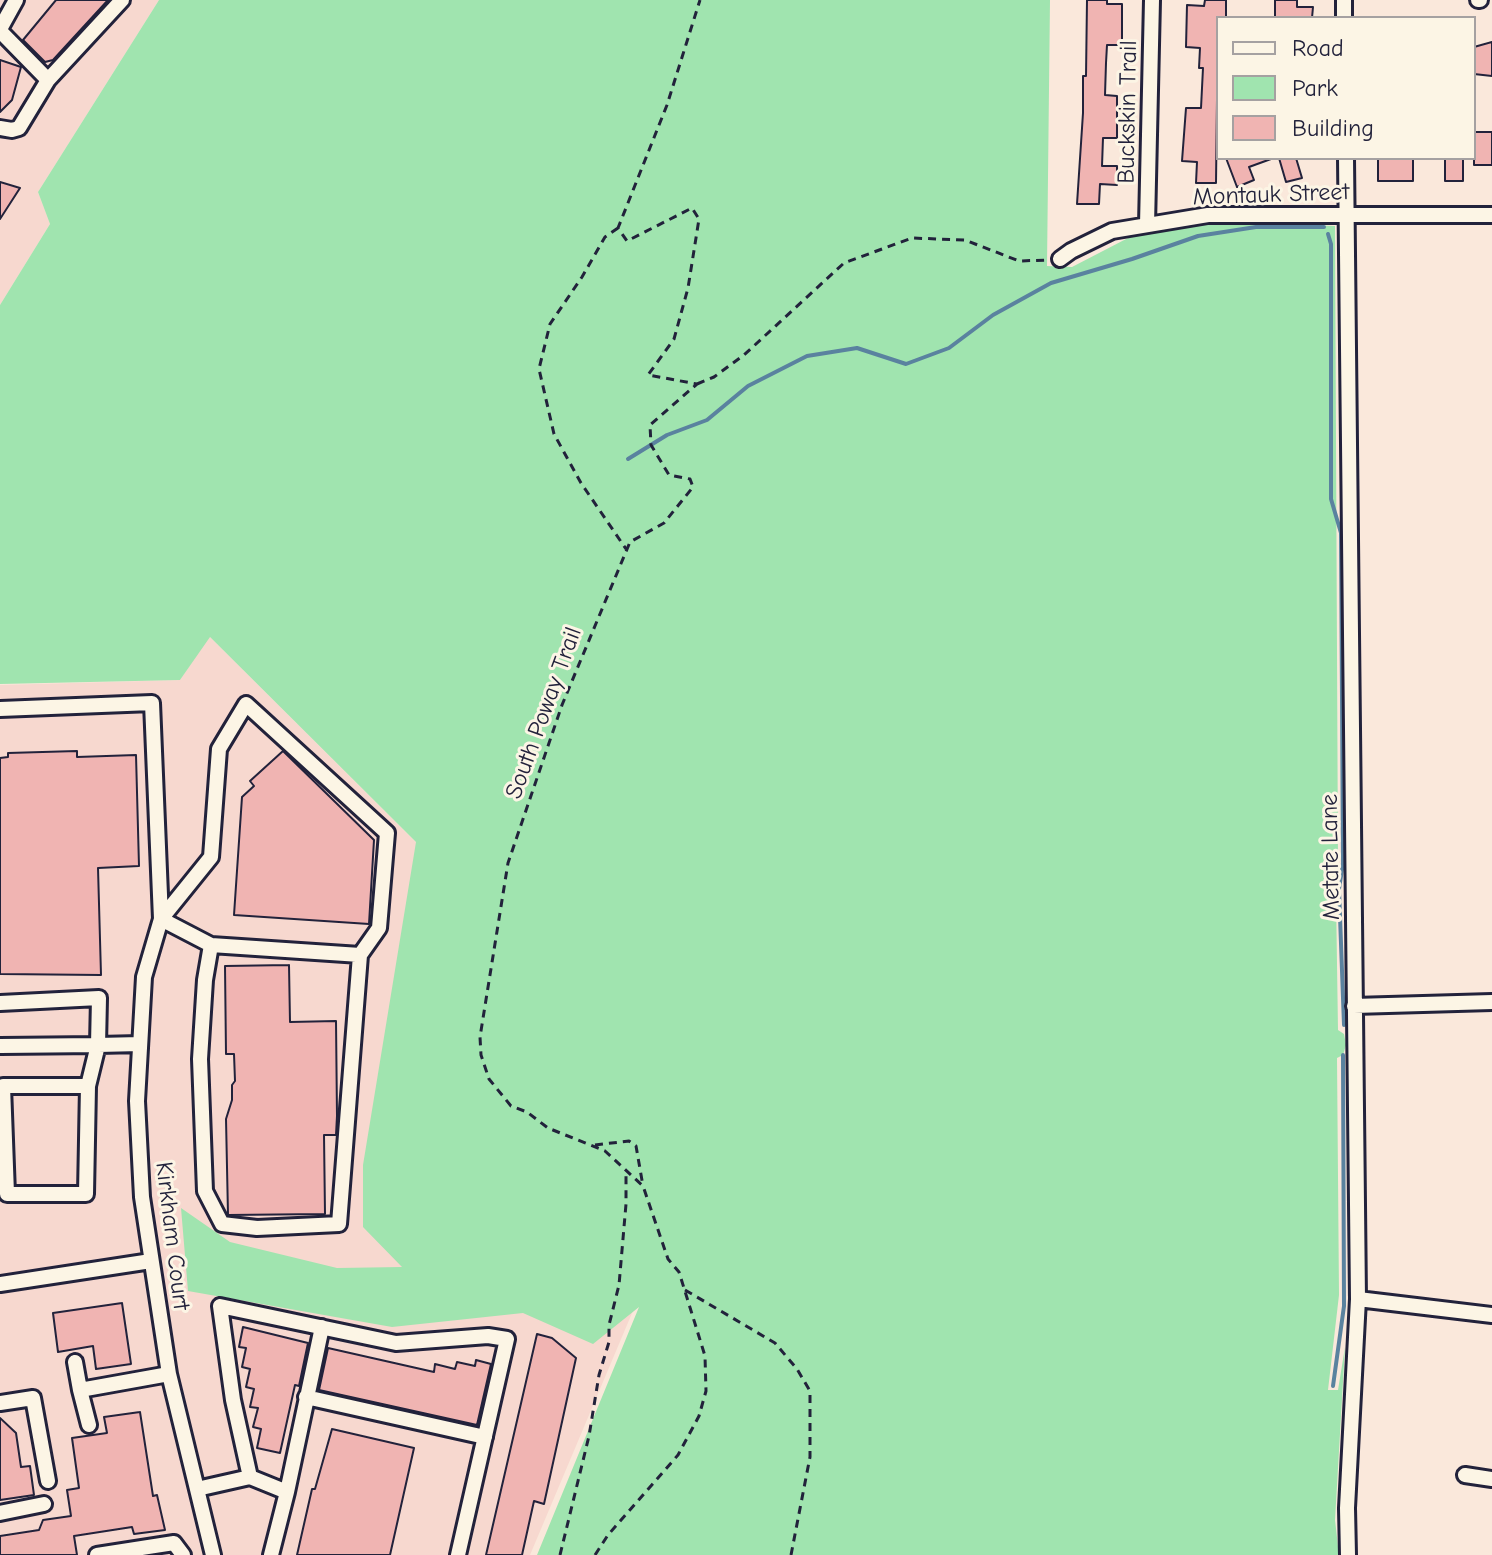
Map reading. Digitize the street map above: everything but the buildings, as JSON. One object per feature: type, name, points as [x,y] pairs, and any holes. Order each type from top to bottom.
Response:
[{"type":"street","points":[[16,0],[0,30],[48,80]]},
{"type":"street","points":[[0,128],[19,128],[48,80],[122,0]]},
{"type":"street","name":"Buckskin Trail","points":[[1147,225],[1152,0]]},
{"type":"street","name":"Metate Lane","points":[[1346,160],[1358,1299],[1347,1508],[1348,1555]]},
{"type":"street","name":"Montauk Street","points":[[1060,259],[1112,231],[1208,215],[1492,215]]},
{"type":"street","points":[[0,709],[152,703],[161,919]]},
{"type":"street","points":[[161,919],[211,857],[219,749],[246,704],[387,833],[379,928],[360,955],[339,1224],[257,1228],[222,1224],[205,1191],[200,1059],[205,980],[211,945]]},
{"type":"street","points":[[161,919],[211,945],[360,955]]},
{"type":"street","name":"Kirkham Court","points":[[161,919],[144,977],[137,1101],[141,1184],[169,1374],[213,1555]]},
{"type":"street","points":[[0,1003],[99,998],[98,1045],[88,1086],[86,1194],[7,1194],[3,1086],[88,1086]]},
{"type":"street","points":[[1354,1006],[1492,1002]]},
{"type":"street","points":[[0,1046],[140,1044]]},
{"type":"street","points":[[0,1284],[151,1261]]},
{"type":"street","points":[[1358,1299],[1492,1315]]},
{"type":"street","points":[[250,1477],[233,1400],[220,1306],[396,1343],[488,1336],[507,1339],[458,1555]]},
{"type":"street","points":[[271,1555],[322,1327]]},
{"type":"street","points":[[75,1362],[89,1425]]},
{"type":"street","points":[[80,1390],[169,1374]]},
{"type":"street","points":[[306,1397],[485,1437]]},
{"type":"street","points":[[0,1403],[33,1398],[48,1481]]},
{"type":"street","points":[[1465,1475],[1492,1479]]},
{"type":"street","points":[[197,1489],[250,1477],[287,1492]]},
{"type":"street","points":[[0,1513],[44,1504]]},
{"type":"street","points":[[97,1555],[174,1543],[183,1555]]},
{"type":"path","points":[[627,550],[581,483],[554,434],[539,369],[550,324],[605,237],[618,228],[667,105],[700,0]]},
{"type":"path","points":[[618,228],[627,241],[692,208],[699,219],[688,288],[674,339],[648,375],[697,384],[714,377],[744,355],[844,263],[912,238],[965,240],[1019,261],[1060,259]]},
{"type":"path","name":"South Poway Trail","points":[[595,1555],[608,1535],[678,1455],[699,1416],[706,1391],[705,1356],[679,1272],[668,1259],[643,1186],[605,1151],[548,1128],[527,1112],[511,1106],[489,1079],[481,1055],[480,1037],[508,863],[562,705],[630,542],[664,523],[693,487],[690,479],[669,475],[651,445],[650,425],[697,384]]},
{"type":"path","points":[[591,1145],[629,1141],[636,1146],[643,1186]]},
{"type":"path","points":[[560,1555],[589,1436],[619,1285],[626,1171]]},
{"type":"path","points":[[685,1290],[775,1343],[797,1369],[810,1391],[810,1457],[791,1555]]},
{"type":"shaded area","points":[[0,0],[159,0],[38,192],[50,224],[0,305]]},
{"type":"shaded area","points":[[209,636],[489,915],[635,1306],[530,1555],[0,1555],[0,685],[180,680]]},
{"type":"green space","points":[[159,0],[1050,0],[1047,266],[1072,267],[1128,238],[1183,225],[1248,223],[1335,226],[1336,897],[1338,1030],[1344,1034],[1346,1045],[1343,1055],[1337,1058],[1339,1295],[1328,1390],[1338,1390],[1345,1347],[1335,1520],[1339,1555],[537,1555],[639,1307],[593,1344],[523,1313],[392,1327],[188,1291],[181,1208],[230,1242],[337,1268],[402,1267],[363,1227],[363,1165],[416,842],[210,637],[180,680],[0,684],[0,305],[50,224],[38,192]]},
{"type":"waterway","points":[[628,459],[667,435],[707,420],[748,386],[807,356],[857,348],[906,364],[949,348],[993,315],[1051,283],[1198,236],[1256,227],[1324,227]]},
{"type":"waterway","points":[[1328,234],[1331,244],[1331,499],[1341,533],[1343,863],[1339,889],[1344,1025]]},
{"type":"waterway","points":[[1333,1386],[1344,1306],[1343,1055]]}]
